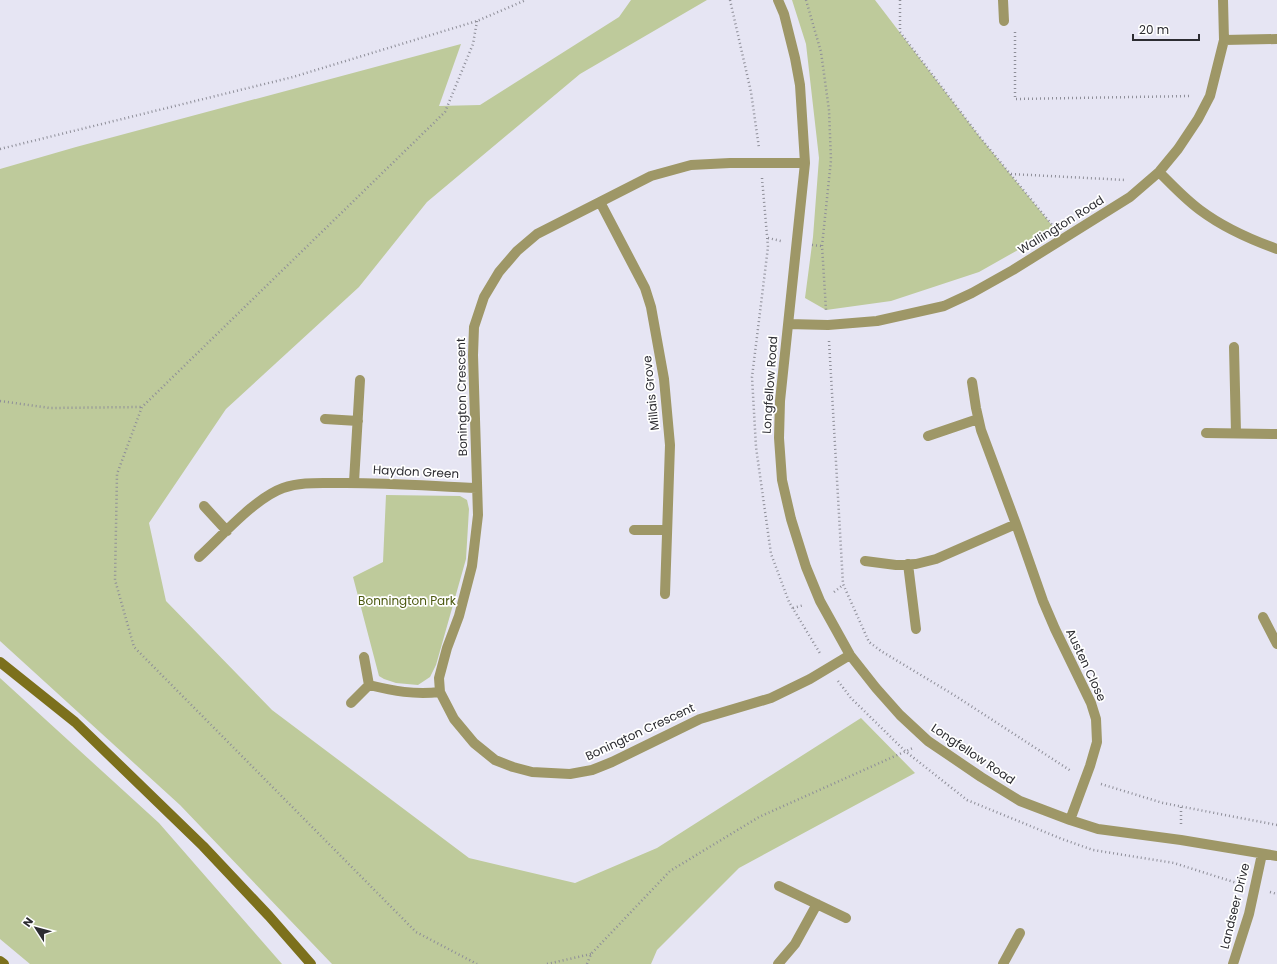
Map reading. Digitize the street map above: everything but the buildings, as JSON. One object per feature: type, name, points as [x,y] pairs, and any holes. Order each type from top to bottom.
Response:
[{"type":"street","name":"Longfellow Road","points":[[778,0],[784,14],[800,85],[805,163],[780,401],[779,438],[782,480],[791,519],[806,567],[820,601],[850,655],[900,715],[928,741],[981,777],[1020,801],[1070,820],[1098,828],[1277,856]]},
{"type":"street","points":[[1003,0],[1004,21]]},
{"type":"street","name":"Wallington Road","points":[[788,324],[828,325],[877,321],[944,306],[972,293],[1013,270],[1130,197],[1150,181],[1178,149],[1198,119],[1210,96],[1224,40],[1223,0]]},
{"type":"street","points":[[1224,40],[1277,39]]},
{"type":"street","name":"Bonington Crescent","points":[[805,163],[761,162],[691,165],[651,176],[537,234],[517,251],[499,272],[484,297],[474,327],[472,355],[478,515],[472,566],[459,616],[446,648],[439,678],[440,692],[454,720],[474,743],[495,760],[532,772],[570,774],[592,770],[612,762],[700,719],[771,698],[810,679],[850,655]]},
{"type":"street","points":[[1159,172],[1199,210],[1230,230],[1277,249]]},
{"type":"street","name":"Millais Grove","points":[[600,202],[645,288],[652,307],[664,379],[670,445],[665,594]]},
{"type":"street","points":[[1234,347],[1236,433]]},
{"type":"street","name":"Haydon Green","points":[[354,482],[360,380]]},
{"type":"street","name":"Austen Close","points":[[972,382],[981,430],[1043,602],[1091,703],[1096,719],[1097,742],[1070,820]]},
{"type":"street","points":[[325,419],[358,421]]},
{"type":"street","points":[[928,436],[978,419]]},
{"type":"street","points":[[1206,433],[1277,434]]},
{"type":"street","name":"Haydon Green","points":[[199,557],[255,505],[283,488],[303,484],[354,482],[477,488]]},
{"type":"street","points":[[204,506],[227,531]]},
{"type":"street","points":[[865,561],[896,565],[916,564],[936,559],[1016,524]]},
{"type":"street","points":[[634,530],[666,530]]},
{"type":"street","points":[[908,564],[916,629]]},
{"type":"street","points":[[1264,617],[1277,644]]},
{"type":"street","points":[[364,657],[369,685]]},
{"type":"street","points":[[0,662],[75,722],[203,846],[259,905],[311,964]]},
{"type":"street","points":[[369,685],[412,693],[440,692]]},
{"type":"street","points":[[351,703],[369,685]]},
{"type":"street","name":"Landseer Drive","points":[[1233,964],[1249,914],[1262,854]]},
{"type":"street","points":[[779,886],[846,918]]},
{"type":"street","points":[[778,964],[795,944],[817,904]]},
{"type":"street","points":[[1007,962],[1020,933]]},
{"type":"street","points":[[0,961],[4,964]]},
{"type":"path","points":[[0,149],[293,76],[476,21],[526,0]]},
{"type":"path","points":[[730,0],[751,92],[761,162],[768,247],[752,378],[756,447],[771,554],[789,602],[828,668],[851,698],[905,751],[967,800],[1062,839],[1093,850],[1174,863],[1277,894]]},
{"type":"path","points":[[806,0],[821,52],[830,110],[831,160],[822,246],[843,584],[869,642],[1085,780],[1163,803],[1277,825]]},
{"type":"path","points":[[900,0],[900,32],[979,136],[1055,229],[1062,240]]},
{"type":"path","points":[[1004,21],[1015,31],[1015,99],[1210,96]]},
{"type":"path","points":[[1010,174],[1150,181]]},
{"type":"path","points":[[0,401],[50,408],[142,407]]},
{"type":"path","points":[[587,964],[591,954],[670,872],[759,817],[928,741]]},
{"type":"path","points":[[547,964],[591,954]]},
{"type":"green space","points":[[631,0],[707,0],[580,74],[427,202],[359,287],[226,409],[149,523],[166,601],[272,710],[469,858],[575,883],[657,848],[861,718],[915,773],[739,868],[657,950],[651,964],[332,964],[180,805],[0,641],[0,169],[76,147],[461,44],[439,106],[480,105],[619,17]]},
{"type":"green space","points":[[792,0],[875,0],[979,136],[1055,229],[979,272],[891,301],[826,310],[805,298],[813,237],[819,158],[806,44]]},
{"type":"green space","name":"Bonnington Park","points":[[386,495],[460,496],[467,500],[469,509],[466,559],[436,665],[430,677],[418,685],[396,683],[379,676],[353,577],[383,562]]},
{"type":"green space","points":[[0,678],[159,823],[282,964],[30,964],[0,939]]}]
